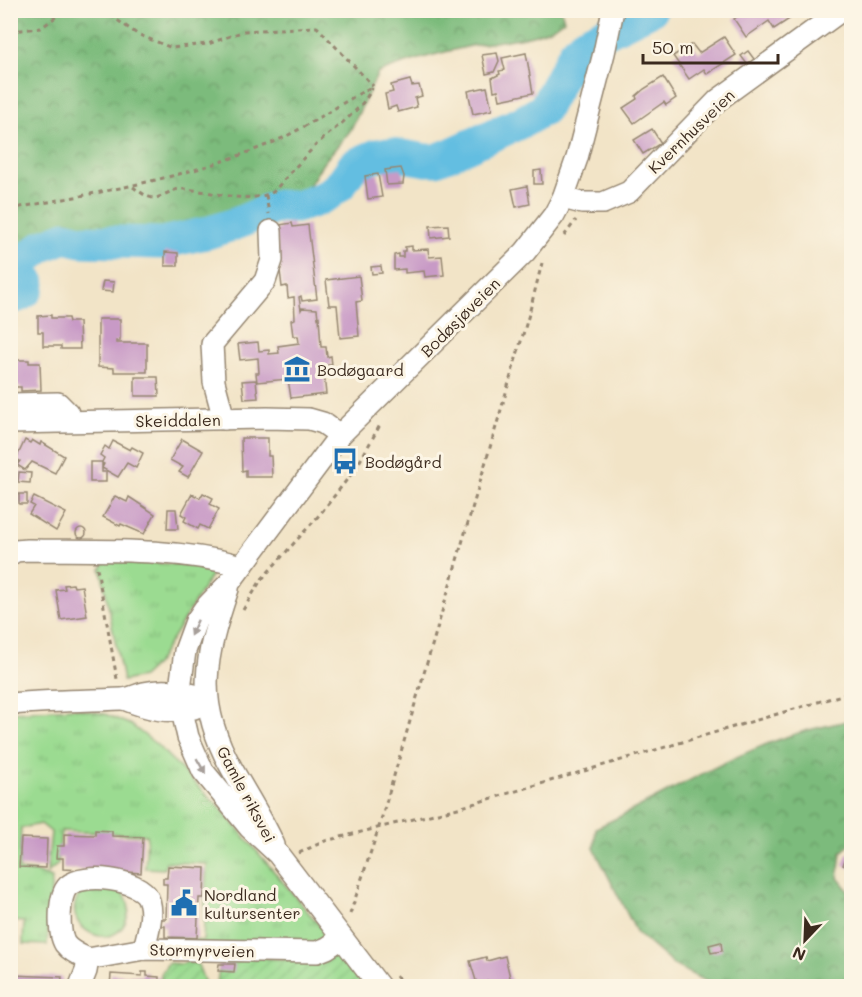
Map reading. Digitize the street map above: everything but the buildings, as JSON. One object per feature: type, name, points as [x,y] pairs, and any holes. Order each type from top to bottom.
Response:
[{"type":"street","name":"Bodøsjøveien","points":[[181,701],[185,651],[196,621],[204,609],[236,574],[340,435],[525,252],[554,215],[577,158],[613,10]]},
{"type":"street","name":"Kvernhusveien","points":[[562,198],[582,203],[603,203],[629,192],[718,100],[842,10]]},
{"type":"street","points":[[224,419],[214,382],[212,344],[265,281],[272,260],[271,231]]},
{"type":"street","points":[[10,404],[58,403],[68,413],[68,422]]},
{"type":"street","name":"Skeiddalen","points":[[10,423],[309,419],[323,423],[340,435]]},
{"type":"street","points":[[10,555],[15,551],[28,550],[168,554],[220,560],[236,574]]},
{"type":"street","name":"Bodøsjøveien","points":[[207,699],[208,656],[236,574]]},
{"type":"street","points":[[10,704],[120,699],[146,708],[181,701],[197,707],[207,699]]},
{"type":"street","name":"Gamle riksvei","points":[[207,699],[215,732],[223,752],[263,821],[342,938],[379,987]]},
{"type":"street","name":"Gamle riksvei","points":[[181,701],[188,737],[203,771],[250,828],[288,856]]},
{"type":"street","points":[[80,987],[88,958],[74,952],[64,942],[60,931],[62,896],[67,887],[77,880],[100,878],[141,889],[148,898],[151,910],[144,949]]},
{"type":"street","name":"Stormyrveien","points":[[88,958],[144,949],[317,952],[342,938]]},
{"type":"path","points":[[10,31],[41,28],[65,10]]},
{"type":"path","points":[[103,10],[137,34],[172,48],[208,44],[244,31],[317,27],[373,86]]},
{"type":"path","points":[[10,209],[132,186],[266,146],[373,86]]},
{"type":"path","points":[[132,186],[145,195],[155,198],[178,189],[250,198],[266,197],[317,144],[347,120],[367,98],[373,86]]},
{"type":"path","points":[[557,243],[571,229],[577,218]]},
{"type":"path","points":[[350,914],[379,827],[529,314],[543,257],[535,265]]},
{"type":"path","points":[[240,617],[261,580],[321,513],[356,468],[382,421]]},
{"type":"path","points":[[94,551],[120,699]]},
{"type":"path","points":[[288,856],[325,841],[462,807],[852,692]]},
{"type":"path","points":[[288,856],[298,845]]},
{"type":"path","points":[[288,856],[306,857]]},
{"type":"path","points":[[343,906],[354,919]]},
{"type":"path","points":[[391,969],[404,987]]},
{"type":"green space","points":[[11,10],[561,10],[564,20],[532,35],[447,51],[378,73],[350,131],[323,163],[296,207],[278,206],[155,241],[75,244],[36,258],[11,285]]},
{"type":"green space","points":[[105,561],[217,566],[157,663],[142,677],[123,681],[101,569]]},
{"type":"green space","points":[[74,708],[105,714],[131,725],[156,744],[223,811],[330,938],[317,948],[166,946],[165,937],[203,941],[207,864],[166,862],[164,869],[145,868],[147,835],[61,831],[58,864],[47,873],[51,832],[41,824],[21,828],[19,870],[35,872],[52,878],[47,945],[23,944],[24,922],[11,921],[11,712]]},
{"type":"green space","points":[[851,720],[851,844],[841,852],[838,878],[851,894],[851,970],[844,986],[729,986],[705,981],[674,965],[637,933],[594,848],[596,828],[715,767],[764,745],[804,731]]},
{"type":"green space","points":[[89,885],[122,891],[128,904],[127,918],[120,930],[109,936],[97,935],[86,930],[78,922],[74,911],[77,898]]},
{"type":"green space","points":[[337,954],[366,986],[220,986],[217,983],[221,956],[319,961]]},
{"type":"green space","points":[[187,961],[198,965],[206,986],[161,986],[161,974],[168,963],[182,964]]},
{"type":"waterway","points":[[10,298],[23,294],[29,286],[16,267],[43,246],[65,237],[81,241],[161,243],[207,233],[278,206],[296,207],[315,201],[340,185],[354,165],[377,155],[391,154],[436,160],[451,154],[524,121],[544,109],[575,51],[584,43],[651,10]]},
{"type":"place","name":"Bodøgaard","points":[[297,369]]},
{"type":"place","name":"Bodøgård","points":[[345,461]]},
{"type":"place","name":"Nordland kultursenter","points":[[184,903]]}]
